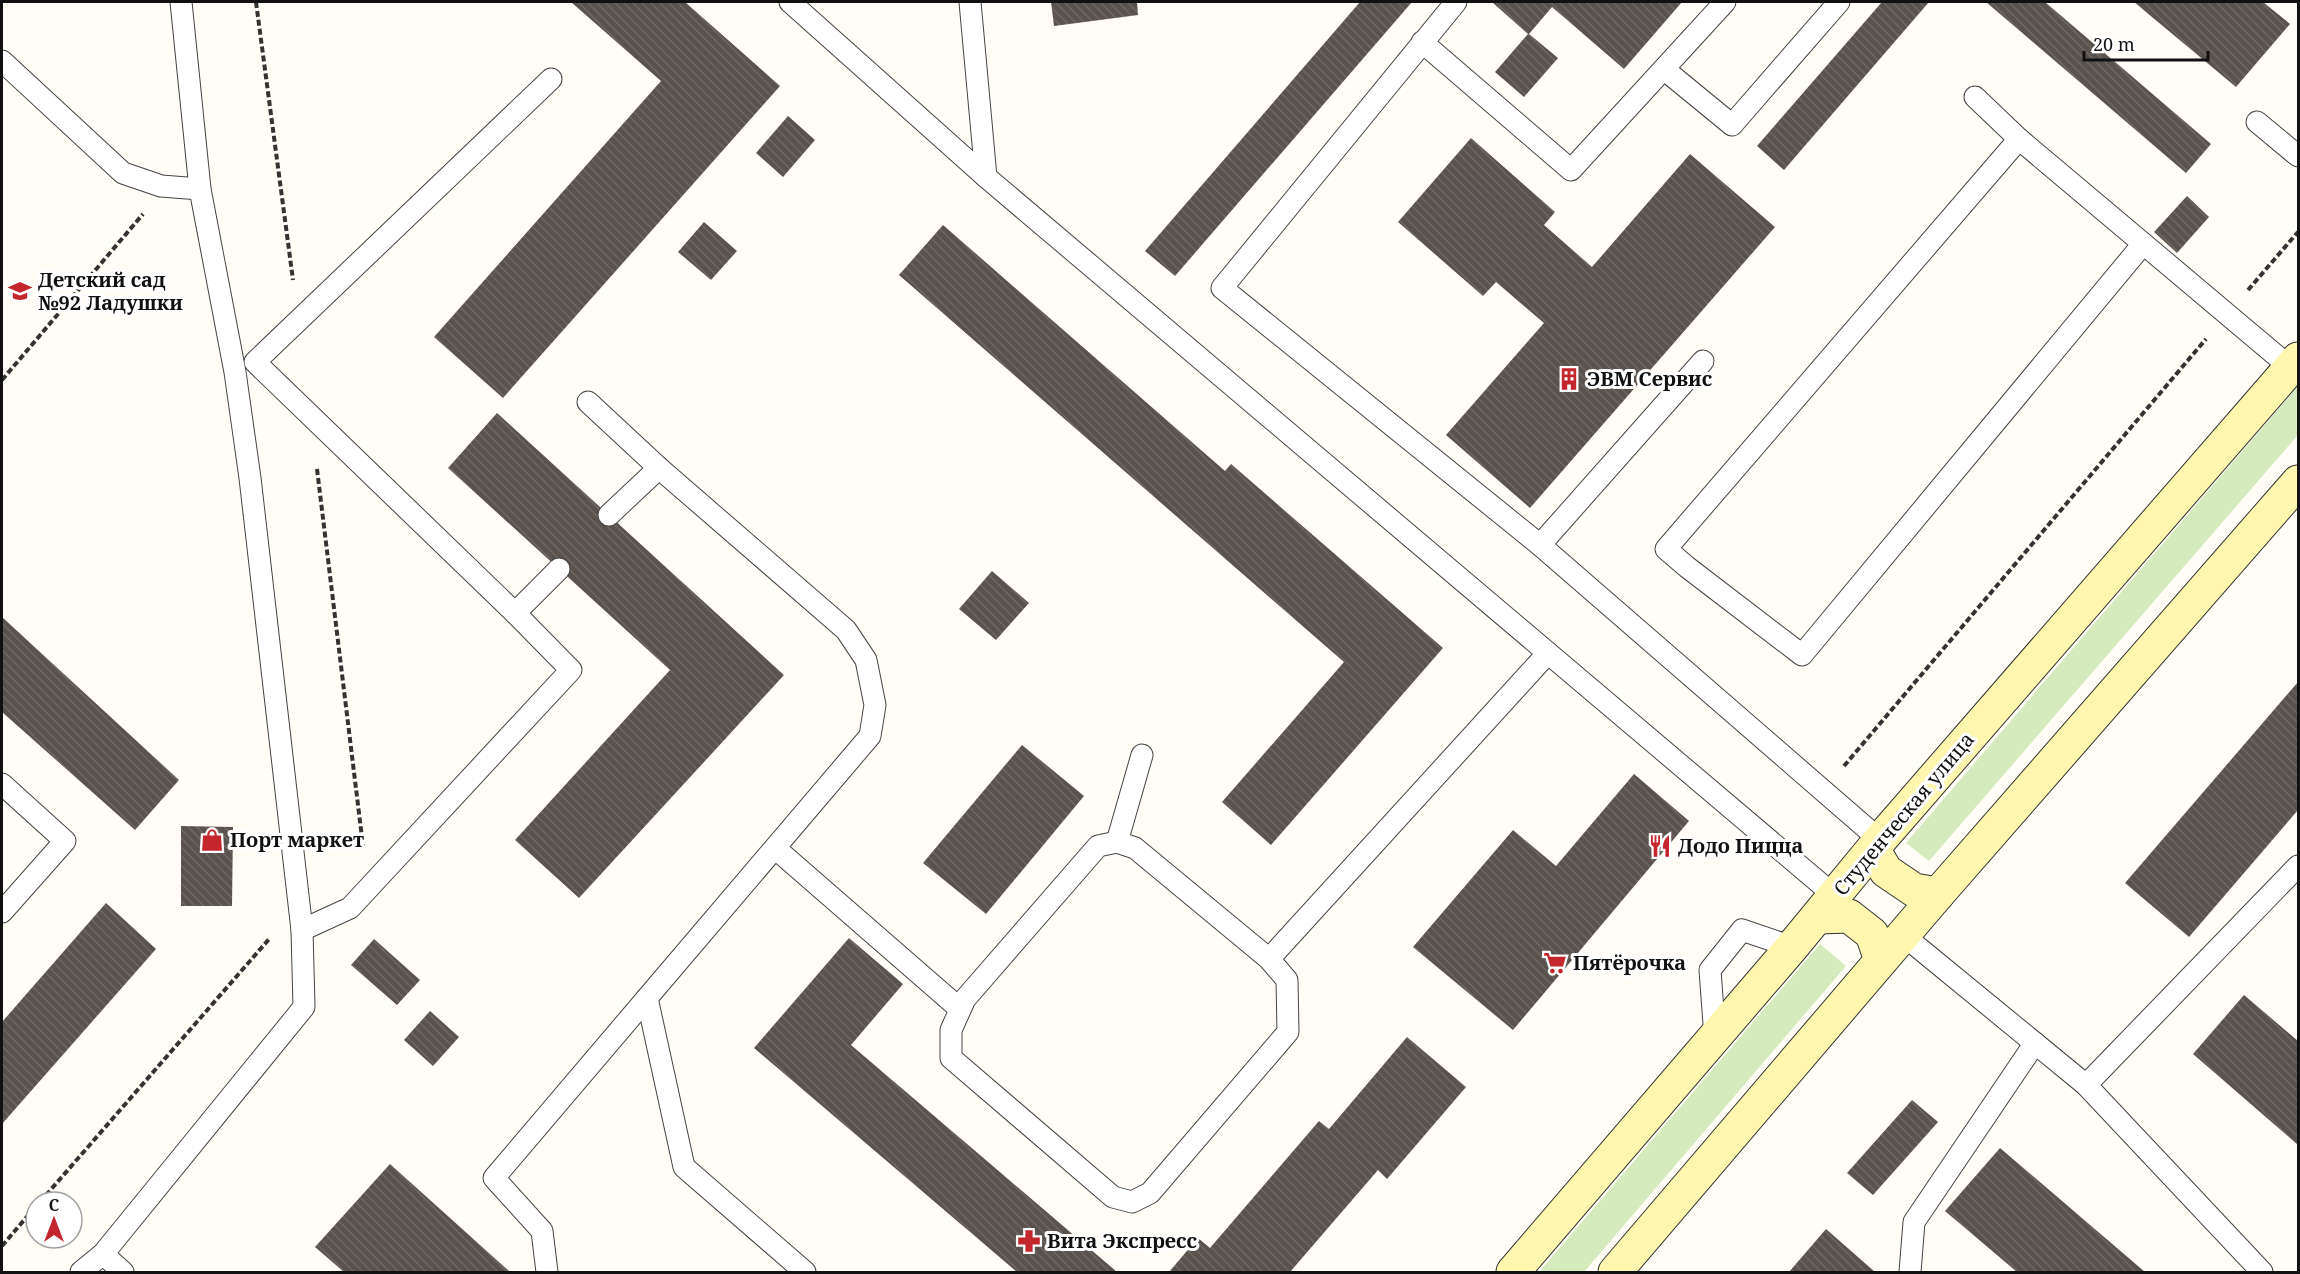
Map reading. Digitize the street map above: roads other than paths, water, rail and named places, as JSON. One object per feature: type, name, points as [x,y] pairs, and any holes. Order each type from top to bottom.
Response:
[{"type":"main road","name":"Студенческая улица","points":[[1513,1272],[1715,1038],[1877,845],[2295,364]]},
{"type":"main road","points":[[1615,1272],[1938,894],[2298,482]]},
{"type":"main road","points":[[1877,845],[1886,871],[1914,890],[1938,894]]},
{"type":"main road","points":[[1826,906],[1849,916],[1872,934],[1881,960]]},
{"type":"lane","points":[[81,1272],[103,1254],[304,1007],[302,930],[250,478],[235,372],[200,189],[181,2]]},
{"type":"lane","points":[[790,2],[986,177],[1548,653],[1826,906]]},
{"type":"lane","points":[[970,2],[986,177]]},
{"type":"lane","points":[[1456,2],[1222,288],[1540,545],[1822,791],[1877,845]]},
{"type":"lane","points":[[1422,42],[1571,170],[1725,2]]},
{"type":"lane","points":[[1665,69],[1732,125],[1839,2]]},
{"type":"lane","points":[[2,61],[123,172],[161,186],[200,189]]},
{"type":"lane","points":[[235,372],[255,362],[551,79]]},
{"type":"lane","points":[[1975,97],[2019,139],[2143,244],[2227,314],[2295,364]]},
{"type":"lane","points":[[2257,122],[2298,156]]},
{"type":"lane","points":[[2019,139],[1666,549],[1687,567],[1803,655],[2143,244]]},
{"type":"lane","points":[[1540,545],[1703,361]]},
{"type":"lane","points":[[255,362],[571,670],[350,908],[302,930]]},
{"type":"lane","points":[[546,1272],[542,1232],[494,1178],[870,736],[875,705],[866,660],[846,630],[659,468],[588,402]]},
{"type":"lane","points":[[609,515],[659,468]]},
{"type":"lane","points":[[515,613],[559,569]]},
{"type":"lane","points":[[1269,959],[1548,653]]},
{"type":"lane","points":[[1117,842],[1142,755]]},
{"type":"lane","points":[[2,784],[64,841],[2,912]]},
{"type":"lane","points":[[1117,842],[1135,848],[1269,959],[1287,980],[1288,1032],[1150,1193],[1132,1202],[1113,1197],[951,1058],[951,1030],[965,999],[1098,846],[1117,842]]},
{"type":"lane","points":[[775,848],[960,1009]]},
{"type":"lane","points":[[2086,1085],[2298,866]]},
{"type":"lane","points":[[1715,1038],[1710,970],[1742,930],[1792,947]]},
{"type":"lane","points":[[1903,935],[2086,1085],[2262,1272]]},
{"type":"lane","points":[[647,998],[684,1167],[805,1272]]},
{"type":"lane","points":[[1910,1272],[1914,1222],[2035,1043]]},
{"type":"lane","points":[[103,1254],[123,1272]]},
{"type":"place","name":"Детский сад №92 Ладушки","points":[[20,291]]},
{"type":"place","name":"ЭВМ Сервис","points":[[1569,379]]},
{"type":"place","name":"Порт маркет","points":[[212,840]]},
{"type":"place","name":"Додо Пицца","points":[[1660,846]]},
{"type":"place","name":"Пятёрочка","points":[[1555,963]]},
{"type":"place","name":"Вита Экспресс","points":[[1029,1241]]}]
